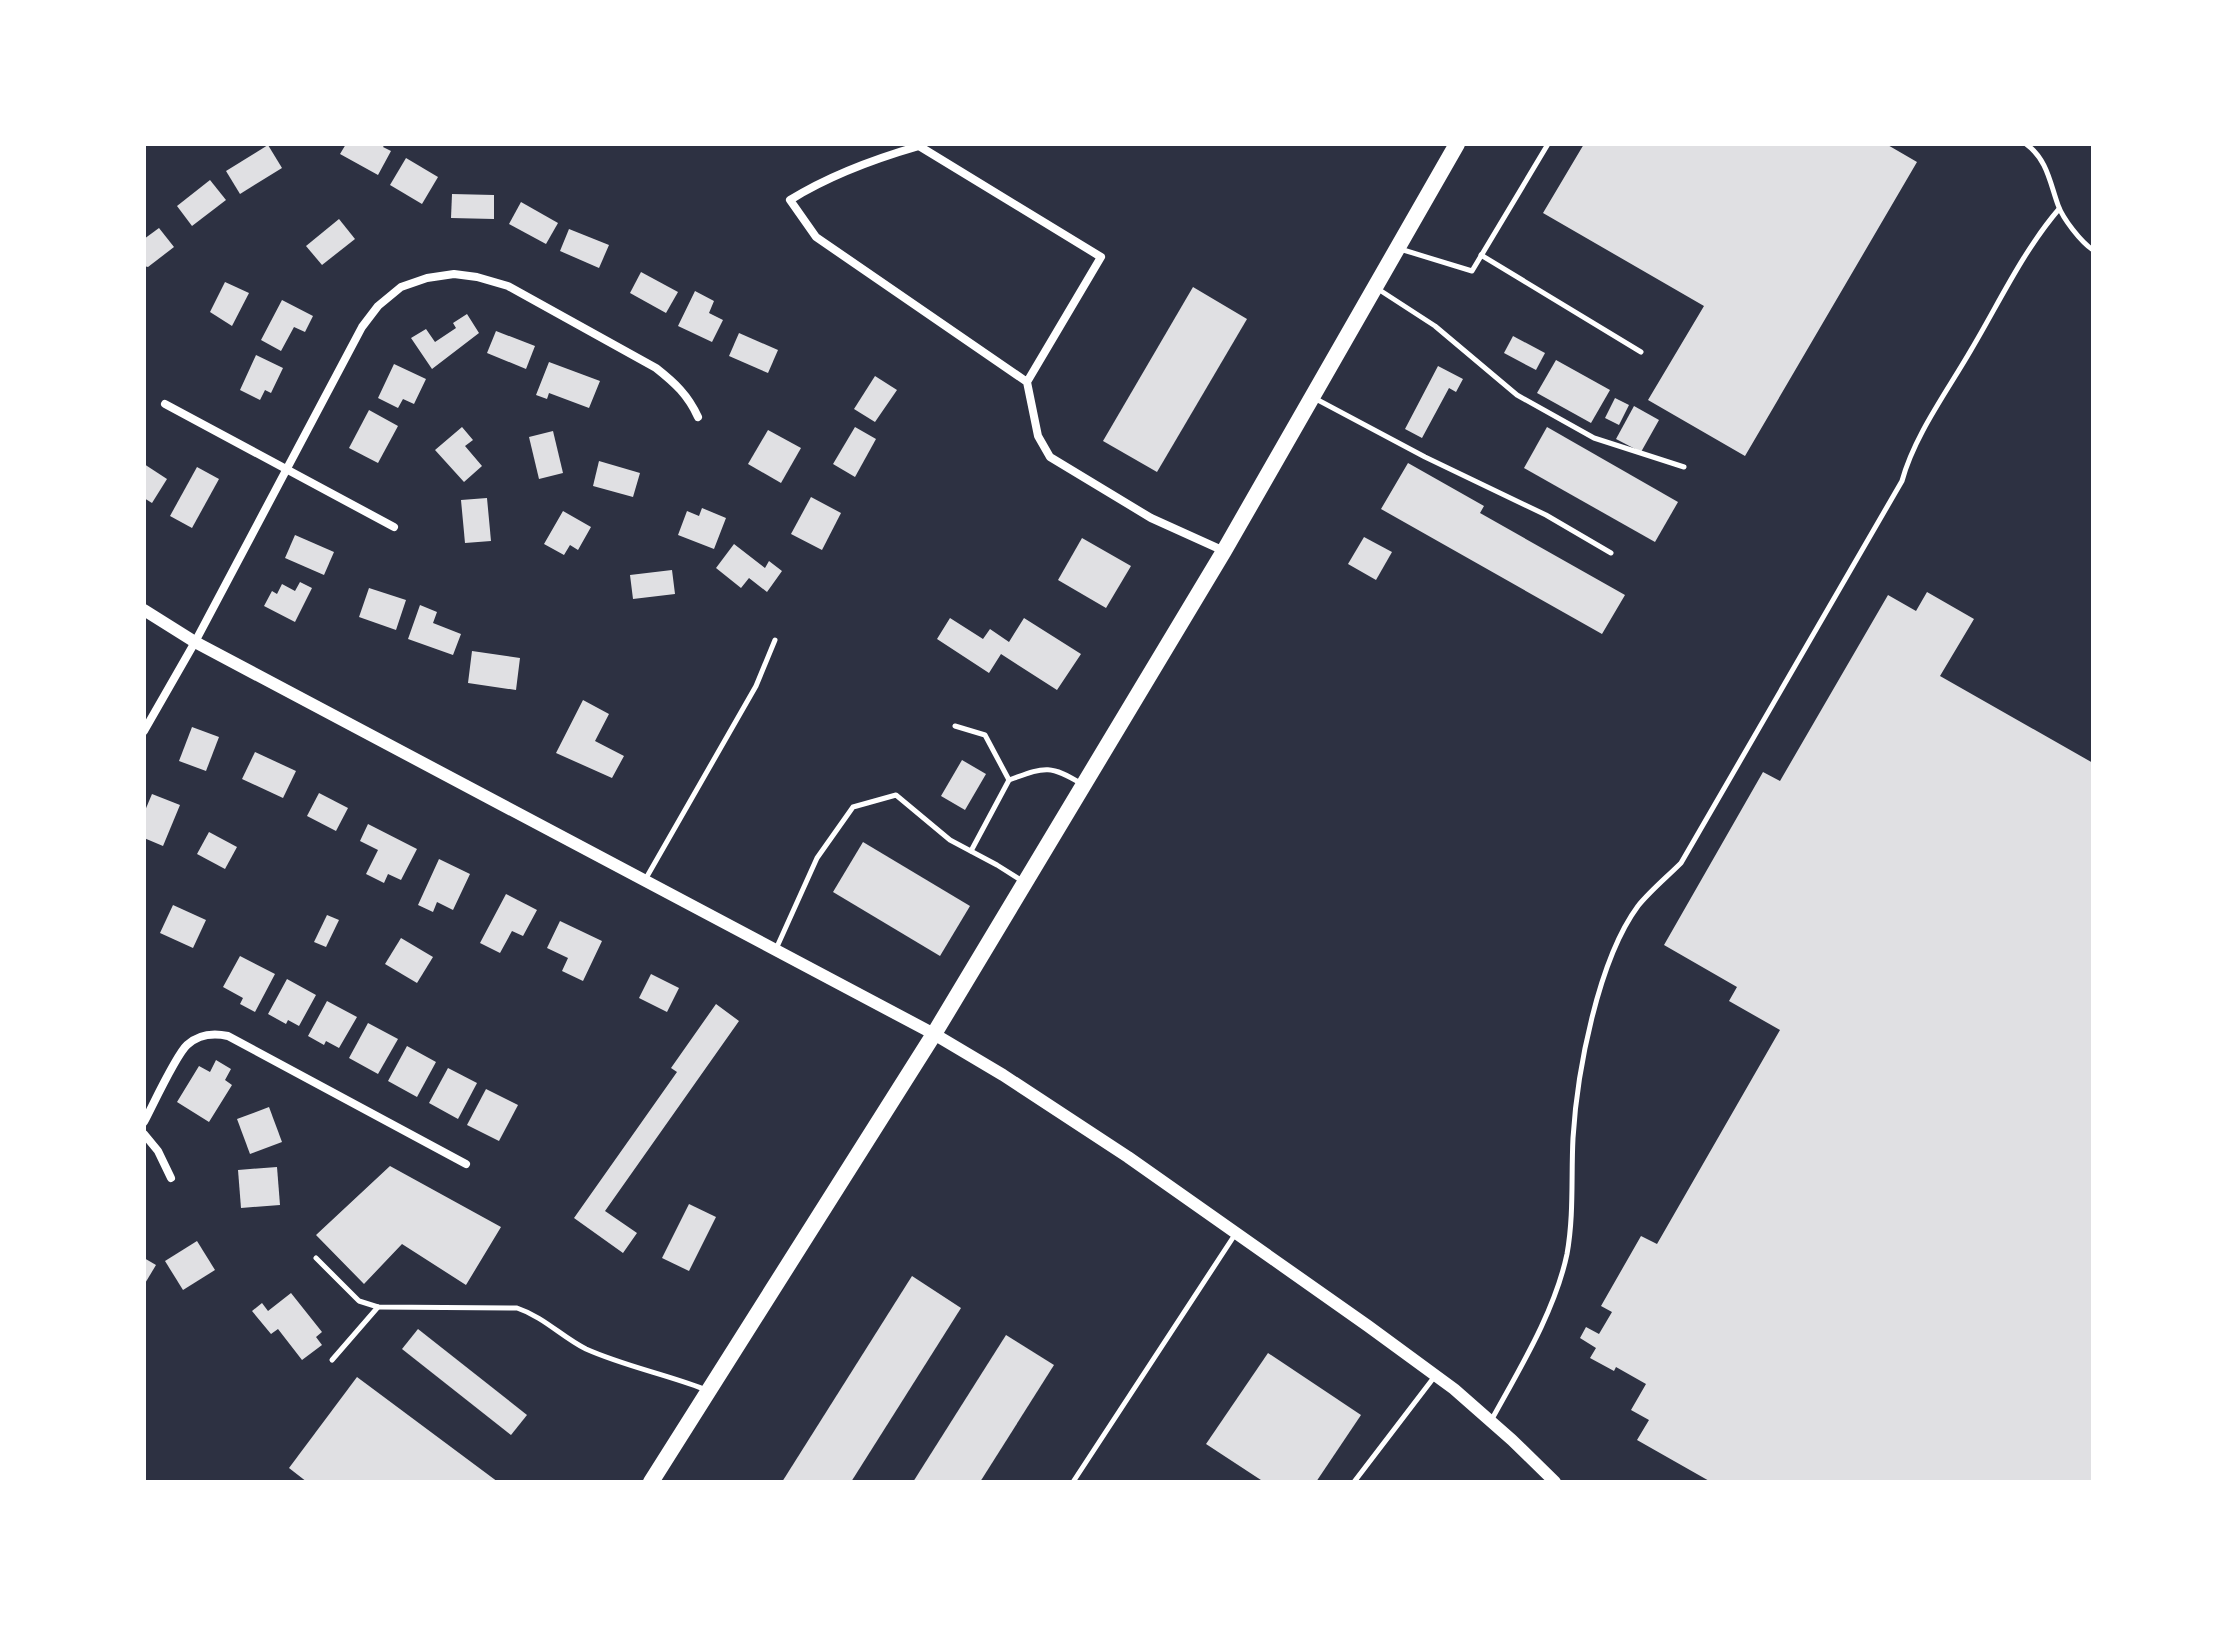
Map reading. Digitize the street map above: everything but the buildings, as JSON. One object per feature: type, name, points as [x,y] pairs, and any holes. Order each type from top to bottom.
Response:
[{"type":"main road","points":[[651,1482],[934,1034],[1025,883],[1224,551],[1457,144]]},
{"type":"street","points":[[1027,382],[816,237],[790,200],[817,183],[919,146],[1101,257],[1027,382],[1038,436],[1050,457],[1151,518],[1224,551]]},
{"type":"street","points":[[144,731],[195,642],[362,327],[378,306],[401,287],[427,278],[454,274],[508,286],[656,368],[675,382],[690,399],[698,417]]},
{"type":"street","points":[[165,404],[394,527]]},
{"type":"street","points":[[144,610],[195,642],[934,1034],[1056,1109],[1237,1232],[1435,1375],[1491,1421],[1555,1482]]},
{"type":"street","points":[[144,1122],[186,1045],[216,1033],[228,1036],[466,1164]]},
{"type":"street","points":[[144,1134],[158,1151],[171,1178]]},
{"type":"lane","points":[[1396,248],[1472,271],[1548,144]]},
{"type":"lane","points":[[2026,144],[2033,149],[2050,175],[2059,209],[2093,250]]},
{"type":"lane","points":[[1491,1421],[1534,1344],[1566,1257],[1572,1217],[1573,1141],[1578,1097],[1592,1026],[1612,955],[1639,905],[1681,863],[1902,481],[1907,460],[2039,233],[2059,209]]},
{"type":"lane","points":[[1481,255],[1641,352]]},
{"type":"lane","points":[[1374,286],[1435,326],[1517,395],[1594,438],[1684,467]]},
{"type":"lane","points":[[1311,397],[1425,457],[1546,515],[1611,553]]},
{"type":"lane","points":[[645,880],[756,686],[775,640]]},
{"type":"lane","points":[[955,726],[985,735],[1009,780]]},
{"type":"lane","points":[[971,851],[1009,780],[1037,770],[1059,770],[1084,785]]},
{"type":"lane","points":[[775,950],[817,858],[853,807],[896,795],[950,840],[1025,883]]},
{"type":"lane","points":[[1084,1482],[1074,1480],[1237,1232]]},
{"type":"lane","points":[[316,1258],[359,1301],[378,1307],[517,1308],[536,1314],[582,1347],[609,1359],[709,1390]]},
{"type":"lane","points":[[332,1360],[378,1307]]},
{"type":"lane","points":[[1354,1482],[1435,1375]]}]
